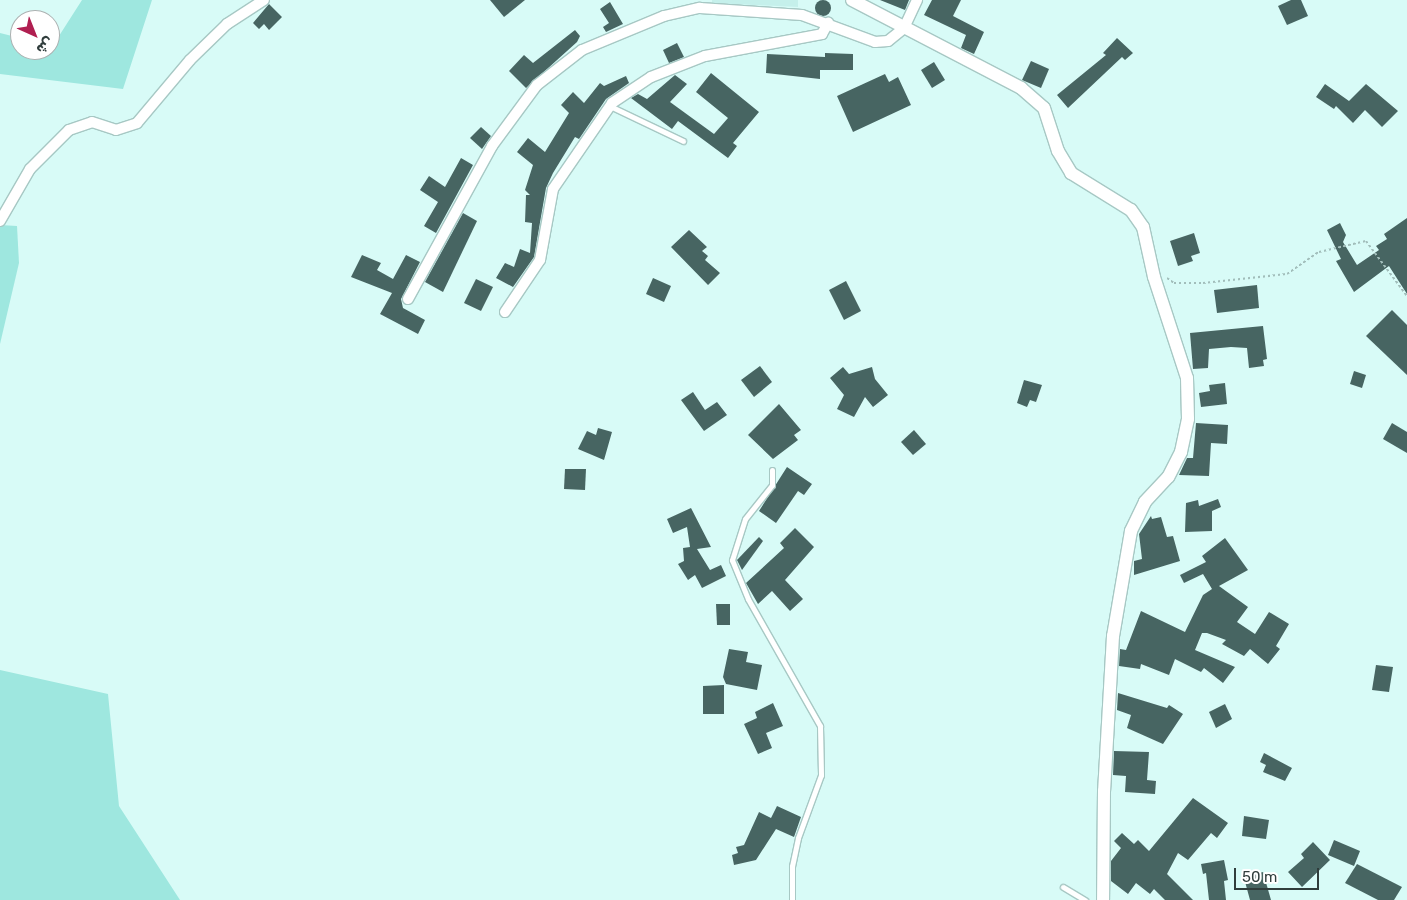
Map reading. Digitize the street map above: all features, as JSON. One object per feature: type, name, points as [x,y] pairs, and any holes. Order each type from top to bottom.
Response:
[{"type":"street","points":[[0,221],[30,169],[69,130],[92,122],[116,130],[137,122],[190,60],[227,24],[264,0]]},
{"type":"street","points":[[852,0],[1021,88],[1044,108],[1058,151],[1071,173],[1131,210],[1143,227],[1152,269],[1187,378],[1188,419],[1182,452],[1168,477],[1145,502],[1131,531],[1112,636],[1104,791],[1103,900]]},
{"type":"street","points":[[408,299],[506,125],[537,86],[582,50],[664,16],[700,8],[802,15],[828,23],[875,42],[888,41],[904,28],[917,0]]},
{"type":"street","points":[[505,312],[540,260],[553,188],[610,106],[628,89],[651,76],[705,56],[822,34],[828,23]]},
{"type":"lane","points":[[610,106],[684,141]]},
{"type":"lane","points":[[772,470],[772,485],[745,519],[732,560],[748,599],[820,726],[821,775],[798,838],[792,866],[792,900]]},
{"type":"lane","points":[[1063,887],[1085,900]]},
{"type":"path","points":[[1152,269],[1174,283],[1287,274],[1320,252],[1366,240],[1407,296]]},
{"type":"shaded area","points":[[82,0],[152,0],[123,89],[0,74],[0,33],[10,36],[10,60],[60,60],[60,34]]},
{"type":"shaded area","points":[[712,0],[798,0],[798,7],[712,3]]},
{"type":"shaded area","points":[[0,225],[17,226],[19,263],[0,344]]},
{"type":"shaded area","points":[[0,670],[108,694],[119,806],[180,900],[0,900]]},
{"type":"building","points":[[490,0],[525,0],[504,17]]},
{"type":"building","points":[[823,0],[831,8],[823,16],[815,8]]},
{"type":"building","points":[[880,0],[909,0],[905,10]]},
{"type":"building","points":[[932,0],[961,0],[953,16],[984,32],[974,54],[961,48],[966,35],[924,15]]},
{"type":"building","points":[[1291,0],[1301,0],[1308,16],[1287,25],[1278,6]]},
{"type":"building","points":[[610,2],[623,24],[606,32],[603,27],[609,23],[600,9]]},
{"type":"building","points":[[269,4],[282,17],[269,30],[264,24],[259,29],[253,23]]},
{"type":"building","points":[[575,30],[580,36],[577,42],[526,88],[509,71],[524,55],[533,63]]},
{"type":"building","points":[[1117,38],[1133,53],[1125,60],[1122,57],[1068,108],[1057,95],[1106,55],[1103,53]]},
{"type":"building","points":[[677,43],[684,57],[669,63],[663,50]]},
{"type":"building","points":[[825,53],[853,54],[853,70],[820,70],[820,79],[766,73],[767,54],[825,57]]},
{"type":"building","points":[[1031,61],[1049,69],[1041,88],[1022,80]]},
{"type":"building","points":[[934,62],[945,80],[932,88],[921,70]]},
{"type":"building","points":[[711,73],[759,112],[733,143],[737,146],[728,158],[678,121],[672,129],[631,98],[638,94],[647,99],[675,75],[687,84],[670,102],[714,134],[728,118],[696,92]]},
{"type":"building","points":[[885,74],[889,82],[898,77],[911,105],[853,132],[837,96]]},
{"type":"building","points":[[626,76],[629,83],[606,99],[579,139],[575,137],[553,173],[546,188],[534,257],[513,287],[496,278],[505,263],[514,267],[520,249],[530,253],[532,223],[525,222],[526,195],[530,195],[525,190],[533,165],[517,152],[528,138],[545,152],[569,113],[561,105],[573,92],[584,103],[600,83],[604,86]]},
{"type":"building","points":[[1325,84],[1349,101],[1366,84],[1398,111],[1382,127],[1365,110],[1353,123],[1336,106],[1334,109],[1316,97]]},
{"type":"building","points":[[481,127],[491,136],[482,149],[470,138]]},
{"type":"building","points":[[461,158],[473,165],[436,233],[424,226],[438,202],[420,190],[429,176],[445,187]]},
{"type":"building","points":[[463,213],[477,221],[443,292],[425,282]]},
{"type":"building","points":[[1407,218],[1407,294],[1389,266],[1354,292],[1336,261],[1341,259],[1327,230],[1340,223],[1346,235],[1343,242],[1357,265],[1379,250],[1376,246],[1387,239],[1384,234]]},
{"type":"building","points":[[689,230],[707,247],[702,251],[708,256],[705,260],[720,273],[708,285],[671,247]]},
{"type":"building","points":[[1194,233],[1200,253],[1191,256],[1193,261],[1178,266],[1170,241]]},
{"type":"building","points":[[362,255],[381,263],[377,270],[393,279],[406,255],[420,262],[401,299],[403,308],[425,320],[418,334],[380,314],[392,293],[351,277]]},
{"type":"building","points":[[653,278],[671,286],[664,302],[646,294]]},
{"type":"building","points":[[476,279],[493,287],[481,311],[464,303]]},
{"type":"building","points":[[846,281],[861,311],[844,320],[829,290]]},
{"type":"building","points":[[1257,285],[1259,308],[1217,313],[1214,290]]},
{"type":"building","points":[[1392,310],[1407,325],[1407,375],[1366,336]]},
{"type":"building","points":[[1263,326],[1267,359],[1263,360],[1264,366],[1249,368],[1247,348],[1231,347],[1209,349],[1208,368],[1193,369],[1190,333]]},
{"type":"building","points":[[760,366],[772,382],[754,397],[741,380]]},
{"type":"building","points":[[843,367],[849,374],[872,367],[875,379],[888,395],[873,407],[865,397],[854,417],[837,409],[844,395],[830,378]]},
{"type":"building","points":[[1354,371],[1366,375],[1362,388],[1350,384]]},
{"type":"building","points":[[1024,380],[1042,385],[1036,402],[1030,400],[1027,407],[1017,403]]},
{"type":"building","points":[[1225,383],[1227,404],[1201,407],[1199,393],[1210,391],[1209,385]]},
{"type":"building","points":[[693,392],[705,410],[717,402],[727,415],[704,431],[681,400]]},
{"type":"building","points":[[779,404],[801,430],[794,435],[798,440],[773,459],[748,435]]},
{"type":"building","points":[[1196,423],[1228,425],[1227,444],[1211,443],[1209,476],[1179,475],[1187,458],[1193,458]]},
{"type":"building","points":[[1392,423],[1407,432],[1407,453],[1383,439]]},
{"type":"building","points":[[598,428],[612,432],[604,460],[578,449],[587,431],[596,435]]},
{"type":"building","points":[[914,430],[926,444],[913,455],[901,442]]},
{"type":"building","points":[[787,467],[812,484],[804,495],[798,491],[776,523],[759,511]]},
{"type":"building","points":[[565,469],[586,469],[585,490],[564,489]]},
{"type":"building","points":[[1218,499],[1221,507],[1212,511],[1212,531],[1185,532],[1186,503],[1198,500],[1199,506]]},
{"type":"building","points":[[691,508],[711,547],[697,549],[710,570],[721,565],[726,576],[702,588],[695,575],[688,580],[678,564],[684,561],[683,548],[690,547],[687,527],[673,533],[667,519]]},
{"type":"building","points":[[1151,516],[1152,519],[1161,517],[1167,537],[1173,536],[1180,561],[1134,575],[1134,561],[1142,559],[1139,534]]},
{"type":"building","points":[[795,528],[814,547],[785,580],[803,599],[790,611],[772,591],[758,604],[746,583],[784,548],[780,543]]},
{"type":"building","points":[[759,537],[763,541],[742,570],[737,560]]},
{"type":"building","points":[[1225,538],[1248,570],[1219,586],[1248,607],[1237,622],[1255,634],[1269,612],[1289,624],[1276,646],[1280,649],[1268,664],[1250,649],[1244,656],[1222,644],[1226,640],[1202,633],[1195,650],[1235,667],[1223,683],[1204,668],[1201,672],[1175,659],[1169,675],[1141,664],[1140,669],[1119,666],[1120,649],[1126,650],[1141,611],[1185,632],[1203,595],[1212,589],[1203,574],[1184,583],[1180,575],[1206,562],[1202,556]]},
{"type":"building","points":[[716,604],[730,604],[730,625],[717,625]]},
{"type":"building","points":[[729,649],[748,652],[746,662],[762,665],[757,690],[726,684],[723,677]]},
{"type":"building","points":[[1376,665],[1393,667],[1389,692],[1372,690]]},
{"type":"building","points":[[724,685],[724,714],[703,714],[703,686]]},
{"type":"building","points":[[1118,693],[1167,708],[1169,705],[1183,714],[1163,744],[1127,728],[1131,715],[1117,710]]},
{"type":"building","points":[[773,703],[783,726],[766,733],[772,748],[758,754],[744,724],[757,718],[755,712]]},
{"type":"building","points":[[1225,704],[1232,719],[1216,728],[1209,712]]},
{"type":"building","points":[[1114,751],[1149,752],[1147,780],[1156,781],[1155,794],[1125,792],[1126,776],[1113,775]]},
{"type":"building","points":[[1264,753],[1292,768],[1285,781],[1263,772],[1266,765],[1260,762]]},
{"type":"building","points":[[1193,798],[1228,823],[1217,838],[1211,833],[1188,860],[1178,853],[1167,874],[1193,900],[1165,900],[1154,889],[1150,894],[1136,883],[1128,894],[1111,881],[1111,861],[1121,848],[1114,841],[1122,833],[1134,844],[1138,840],[1149,851]]},
{"type":"building","points":[[777,806],[801,817],[794,837],[776,829],[756,860],[734,865],[732,855],[738,853],[736,847],[744,845],[759,812],[771,818]]},
{"type":"building","points":[[1244,816],[1269,820],[1266,839],[1242,836]]},
{"type":"building","points":[[1334,840],[1360,851],[1354,866],[1328,855]]},
{"type":"building","points":[[1313,842],[1330,860],[1302,887],[1288,872],[1304,858],[1301,854]]},
{"type":"building","points":[[1224,860],[1228,880],[1224,881],[1226,900],[1209,900],[1206,873],[1203,874],[1201,864]]},
{"type":"building","points":[[1357,864],[1402,887],[1394,900],[1378,900],[1345,883]]},
{"type":"building","points":[[1263,872],[1271,900],[1250,900],[1244,878]]}]
